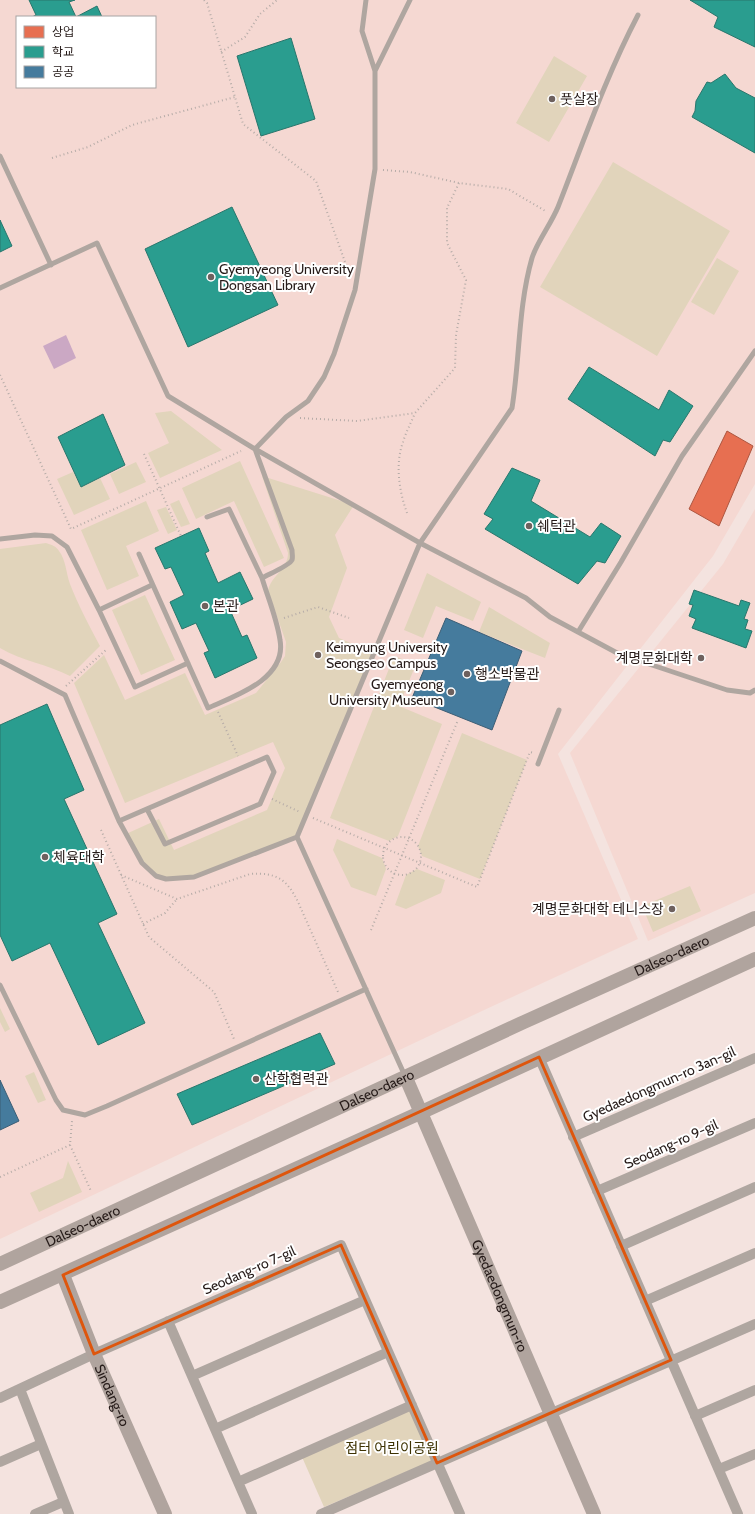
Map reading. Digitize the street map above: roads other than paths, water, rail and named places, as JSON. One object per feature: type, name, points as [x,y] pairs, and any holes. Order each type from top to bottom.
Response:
[{"type":"main road","name":"Dalseo-daero","points":[[0,1264],[406,1078],[531,1019],[755,918]]},
{"type":"main road","points":[[0,1302],[64,1275],[755,959]]},
{"type":"main road","name":"Gyedaedongmun-ro","points":[[406,1078],[422,1112],[594,1514]]},
{"type":"main road","name":"Sindang-ro","points":[[64,1275],[94,1354],[165,1514]]},
{"type":"street","points":[[539,1057],[738,1514]]},
{"type":"street","name":"Gyedaedongmun-ro 3an-gil","points":[[573,1137],[755,1058]]},
{"type":"street","name":"Seodang-ro 9-gil","points":[[597,1191],[755,1122]]},
{"type":"street","points":[[621,1246],[755,1187]]},
{"type":"street","name":"Seodang-ro 7-gil","points":[[168,1322],[341,1245],[460,1514]]},
{"type":"street","points":[[645,1300],[755,1253]]},
{"type":"street","points":[[192,1376],[365,1300]]},
{"type":"street","points":[[0,1398],[94,1354],[168,1322],[252,1514]]},
{"type":"street","points":[[321,1514],[755,1324]]},
{"type":"street","points":[[215,1429],[388,1352]]},
{"type":"street","points":[[20,1389],[63,1502],[69,1514]]},
{"type":"street","points":[[695,1416],[755,1390]]},
{"type":"street","points":[[238,1482],[412,1405]]},
{"type":"street","points":[[0,1462],[41,1444]]},
{"type":"street","points":[[719,1470],[755,1454]]},
{"type":"street","points":[[35,1514],[63,1502]]},
{"type":"lane","points":[[255,449],[286,417],[308,402],[324,377],[334,354],[355,290],[375,169],[375,71],[362,31],[366,0]]},
{"type":"lane","points":[[375,71],[410,0]]},
{"type":"lane","points":[[406,1078],[297,837],[305,814],[420,543],[512,408],[516,385],[523,298],[533,257],[554,216],[627,35],[638,15]]},
{"type":"lane","points":[[0,156],[51,265]]},
{"type":"lane","points":[[0,288],[97,243],[168,396],[255,449],[420,543],[526,598],[550,617],[619,654],[727,690],[750,693],[755,690]]},
{"type":"lane","points":[[578,632],[621,562],[682,456],[755,351]]},
{"type":"lane","points":[[255,449],[293,556],[288,564],[262,578]]},
{"type":"lane","points":[[139,554],[208,708],[248,690],[268,675],[276,664],[281,653],[280,641],[262,578],[229,508],[207,517]]},
{"type":"lane","points":[[0,538],[35,535],[52,536],[67,546],[135,687],[188,663]]},
{"type":"lane","points":[[99,610],[152,585]]},
{"type":"lane","points":[[0,661],[65,695],[119,821],[142,863],[156,876],[166,879],[194,877],[297,837]]},
{"type":"lane","points":[[538,764],[559,710]]},
{"type":"lane","points":[[119,821],[267,757],[274,772],[260,804],[165,844],[147,809]]},
{"type":"lane","points":[[0,985],[56,1100],[63,1110],[73,1113],[86,1114],[107,1106],[366,989]]},
{"type":"place","name":"풋살장","points":[[552,99]]},
{"type":"place","name":"Gyemyeong University Dongsan Library","points":[[211,277]]},
{"type":"place","name":"쉐턱관","points":[[529,526]]},
{"type":"place","name":"본관","points":[[205,606]]},
{"type":"place","name":"Keimyung University Seongseo Campus","points":[[318,655]]},
{"type":"place","name":"계명문화대학","points":[[701,658]]},
{"type":"place","name":"행소박물관","points":[[467,674]]},
{"type":"place","name":"Gyemyeong University Museum","points":[[451,692]]},
{"type":"place","name":"체육대학","points":[[45,857]]},
{"type":"place","name":"계명문화대학 테니스장","points":[[672,909]]},
{"type":"place","name":"산학협력관","points":[[256,1079]]},
{"type":"park label","name":"점터 어린이공원","points":[[392,1448]]}]
